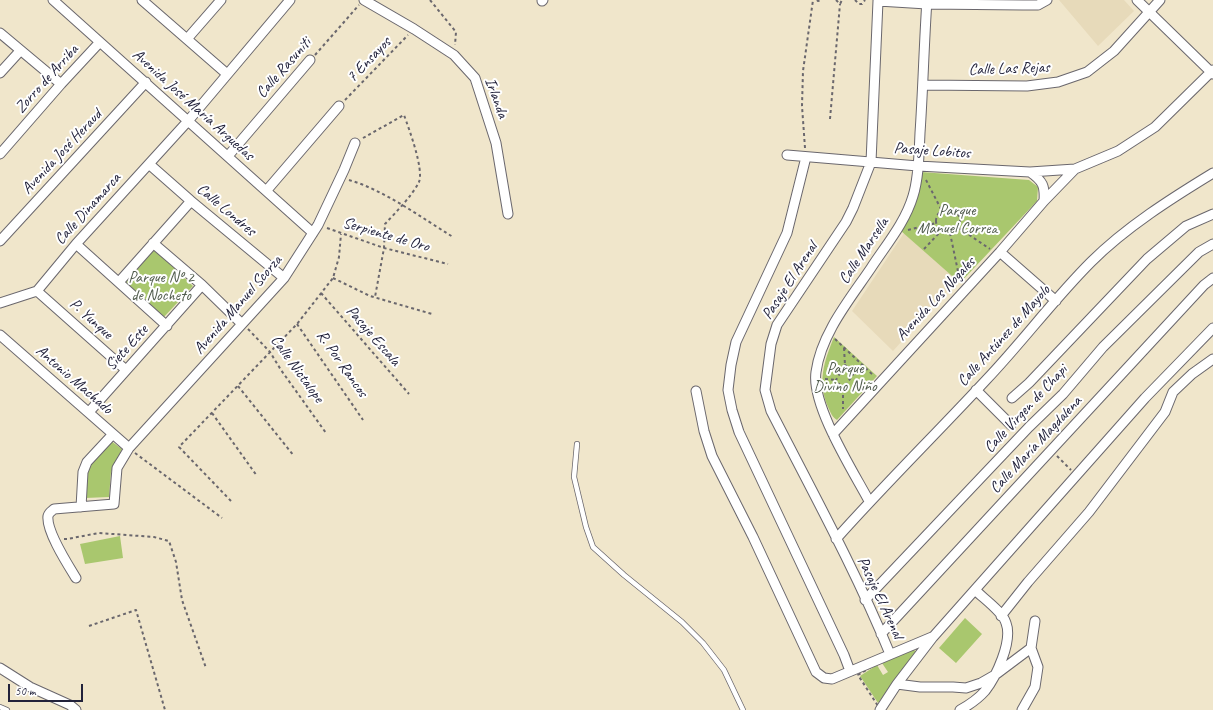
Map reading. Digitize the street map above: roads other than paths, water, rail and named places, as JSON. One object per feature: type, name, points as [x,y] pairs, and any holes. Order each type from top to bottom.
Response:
[{"type":"street","points":[[142,0],[227,74]]},
{"type":"street","points":[[187,39],[222,0]]},
{"type":"street","points":[[188,120],[290,0]]},
{"type":"street","name":"Irlanda","points":[[364,0],[414,28],[454,56],[474,78],[496,143],[508,214]]},
{"type":"street","points":[[878,0],[1038,5],[1047,0]]},
{"type":"street","name":"Pasaje El Arenal","points":[[878,0],[871,162],[846,222],[777,324],[771,344],[765,390],[771,411],[836,539],[882,634],[890,654]]},
{"type":"street","points":[[1137,0],[1212,72]]},
{"type":"street","name":"Calle Las Rejas","points":[[923,85],[1027,86],[1058,82],[1087,72],[1114,51],[1160,0]]},
{"type":"street","name":"Avenida José María Arguedas","points":[[57,1],[100,42],[228,156],[267,190],[316,229]]},
{"type":"street","name":"Calle Marsella","points":[[869,501],[833,434],[821,404],[817,389],[816,372],[823,344],[842,310],[900,225],[913,195],[918,166],[927,2]]},
{"type":"street","points":[[0,33],[61,84]]},
{"type":"street","name":"Zorro de Arriba","points":[[0,154],[100,42]]},
{"type":"street","points":[[0,73],[20,51]]},
{"type":"street","name":"Calle Rasuniti","points":[[228,156],[310,60]]},
{"type":"street","name":"Avenida Los Nogales","points":[[833,434],[1000,252],[1044,201],[1075,169],[1118,151],[1156,127],[1212,72]]},
{"type":"street","name":"Avenida José Heraud","points":[[0,241],[146,82]]},
{"type":"street","points":[[267,190],[339,106]]},
{"type":"street","name":"Calle Dinamarca","points":[[37,291],[76,244],[188,120]]},
{"type":"street","name":"Avenida Manuel Scorza","points":[[81,507],[114,504],[117,468],[129,448],[284,278],[316,229],[355,143]]},
{"type":"street","name":"Pasaje Lobitos","points":[[787,156],[918,166],[1030,172],[1075,169]]},
{"type":"street","points":[[806,157],[787,233],[736,342],[730,366],[728,390],[739,432],[844,655],[850,671]]},
{"type":"street","name":"Calle Londres","points":[[148,164],[284,278]]},
{"type":"street","points":[[1030,172],[1039,178],[1045,189],[1044,201]]},
{"type":"street","name":"Calle Antúnez de Mayolo","points":[[836,539],[869,501],[976,390],[1092,261],[1134,226],[1181,192],[1213,173]]},
{"type":"street","points":[[119,282],[191,201]]},
{"type":"street","name":"Calle Virgen de Chapi","points":[[1012,398],[1029,383],[1147,259],[1186,226],[1213,214]]},
{"type":"street","points":[[154,243],[202,285],[242,324]]},
{"type":"street","points":[[76,244],[167,326]]},
{"type":"street","name":"Calle Virgen de Chapi","points":[[865,600],[1029,427],[1063,394],[1103,347],[1199,252],[1213,244]]},
{"type":"street","points":[[1000,252],[1056,301]]},
{"type":"street","name":"Calle María Magdalena","points":[[882,634],[1204,285],[1213,278]]},
{"type":"street","name":"Siete Este","points":[[89,412],[202,285]]},
{"type":"street","points":[[0,303],[37,291]]},
{"type":"street","name":"P. Yunque","points":[[37,291],[126,370]]},
{"type":"street","points":[[882,708],[897,684],[933,637],[1145,398],[1213,328]]},
{"type":"street","name":"Antonio Machado","points":[[0,335],[129,448]]},
{"type":"street","points":[[1001,616],[1028,582],[1089,512],[1165,412],[1173,392],[1192,374],[1213,359]]},
{"type":"street","points":[[976,390],[1011,425]]},
{"type":"street","points":[[696,391],[704,431],[712,456],[753,537],[816,672],[824,678],[832,679],[933,637]]},
{"type":"street","points":[[76,578],[53,536],[49,526],[48,515],[54,509],[81,507],[83,472],[87,462],[113,434]]},
{"type":"street","points":[[960,710],[984,692],[995,675],[1006,649],[1008,634],[1006,623],[1001,616],[975,590]]},
{"type":"street","points":[[1022,710],[1035,687],[1038,667],[1031,648],[1035,621]]},
{"type":"street","points":[[897,684],[920,687],[966,688],[981,683],[995,675],[1031,648]]},
{"type":"street","points":[[0,668],[30,686],[70,705],[76,710]]},
{"type":"lane","points":[[577,444],[574,476],[586,527],[594,547],[624,575],[682,622],[703,644],[724,670],[743,710]]},
{"type":"lane","points":[[0,707],[7,710]]},
{"type":"park label","name":"Parque Manuel Correa","points":[[957,220]]},
{"type":"park label","name":"Parque Nº 2 de Nocheto","points":[[161,287]]},
{"type":"park label","name":"Parque Divino Niño","points":[[845,378]]}]
